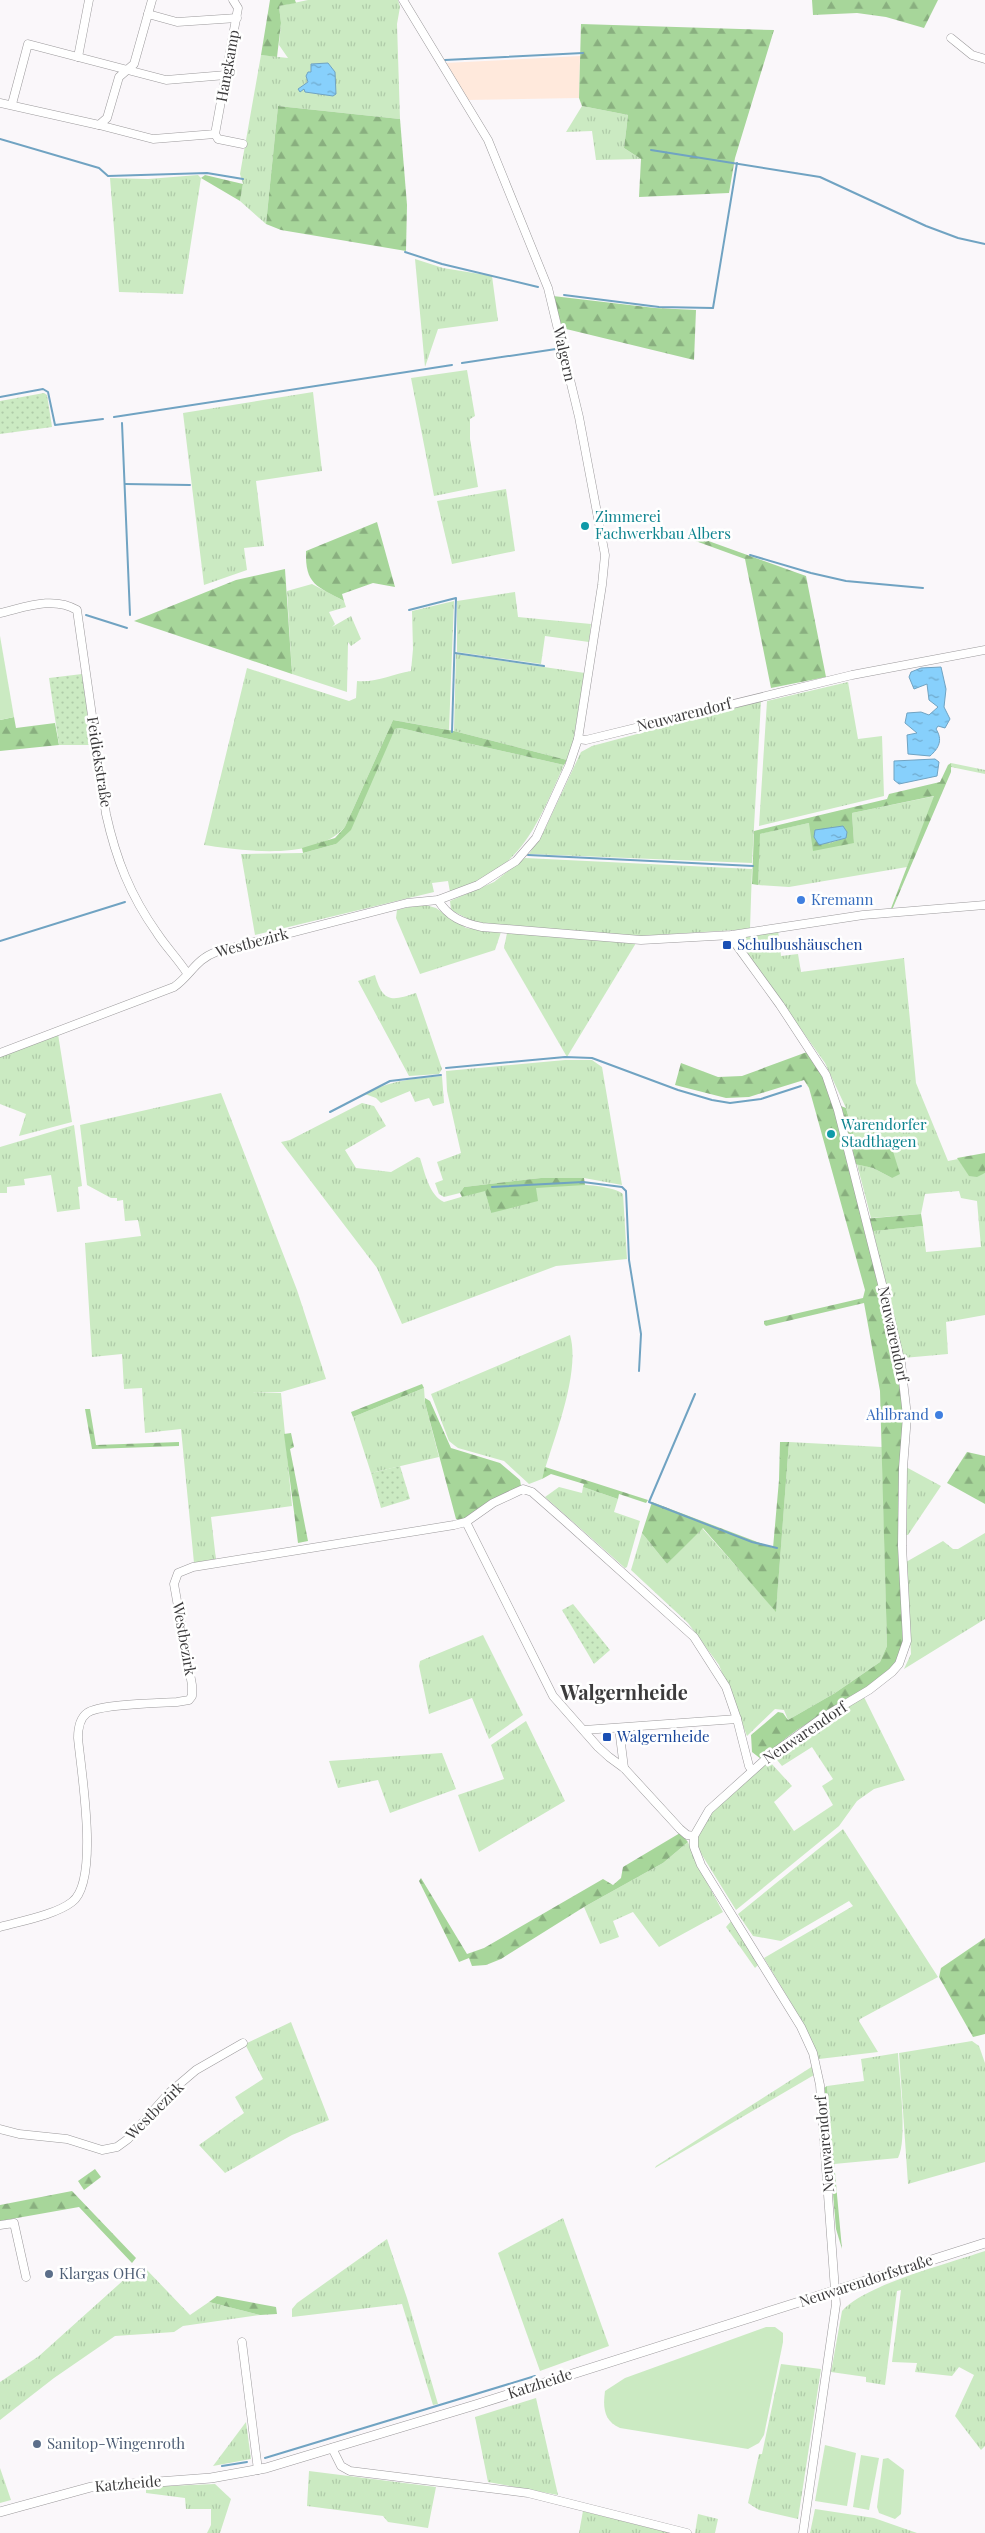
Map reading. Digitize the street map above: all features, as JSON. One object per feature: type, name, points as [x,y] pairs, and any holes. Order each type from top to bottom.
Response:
[{"type":"street","points":[[78,57],[89,0]]},
{"type":"street","points":[[99,126],[107,118],[119,77],[134,64],[152,0]]},
{"type":"street","name":"Hangkamp","points":[[215,134],[238,8],[233,0]]},
{"type":"street","name":"Walgern","points":[[403,0],[490,144],[548,288],[593,487],[605,556],[578,739]]},
{"type":"street","points":[[148,14],[177,22],[236,18]]},
{"type":"street","points":[[951,38],[972,55],[985,59]]},
{"type":"street","points":[[12,104],[28,44],[166,80],[226,74]]},
{"type":"street","points":[[0,103],[12,104],[153,139],[215,134],[218,139],[243,144]]},
{"type":"street","name":"Feidiekstraße","points":[[0,613],[58,602],[77,610],[106,814],[113,846],[120,869],[143,912],[187,973]]},
{"type":"street","name":"Neuwarendorf","points":[[578,739],[586,740],[852,675],[985,650]]},
{"type":"street","name":"Westbezirk","points":[[0,1053],[174,987],[206,955],[407,904],[438,900],[464,891],[506,868],[526,851],[536,838],[569,766],[578,739]]},
{"type":"street","points":[[438,900],[444,910],[455,918],[467,924],[482,927],[640,940],[732,935],[863,915],[985,905]]},
{"type":"street","name":"Neuwarendorf","points":[[732,935],[735,943],[780,1005],[826,1075],[838,1110],[901,1363],[907,1416],[902,1496],[902,1546],[908,1641],[904,1653],[892,1672],[869,1690],[822,1718],[752,1770],[709,1810],[694,1836],[694,1847],[701,1865],[794,2013],[813,2053],[820,2085],[836,2304],[803,2533]]},
{"type":"street","points":[[694,1836],[687,1835],[680,1830],[624,1768],[609,1757],[553,1696],[466,1522],[504,1497],[523,1488],[532,1492],[694,1637],[716,1667],[726,1687],[737,1719],[749,1766],[752,1770]]},
{"type":"street","name":"Westbezirk","points":[[0,1927],[66,1906],[79,1894],[87,1863],[88,1843],[78,1738],[78,1726],[83,1716],[88,1712],[103,1708],[178,1702],[189,1700],[192,1696],[192,1685],[174,1584],[178,1573],[193,1567],[454,1526],[466,1522]]},
{"type":"street","points":[[584,1730],[737,1719]]},
{"type":"street","points":[[619,1728],[624,1768]]},
{"type":"street","name":"Westbezirk","points":[[0,2129],[29,2136],[67,2139],[102,2150],[117,2147],[128,2139],[170,2093],[196,2070],[243,2043]]},
{"type":"street","points":[[0,2225],[14,2223],[26,2276]]},
{"type":"street","name":"Neuwarendorfstraße","points":[[747,2319],[985,2243]]},
{"type":"street","name":"Katzheide","points":[[0,2512],[66,2492],[98,2486],[211,2478],[258,2470],[747,2319]]},
{"type":"street","points":[[242,2342],[258,2470]]},
{"type":"street","points":[[332,2448],[341,2466],[350,2471],[528,2493],[687,2533]]},
{"type":"shaded area","points":[[580,56],[579,98],[468,100],[445,63]]},
{"type":"green space","points":[[270,0],[295,0],[296,3],[279,6],[281,23],[277,57],[261,55]]},
{"type":"green space","points":[[308,0],[398,0],[400,7],[397,24],[400,119],[278,106],[266,224],[240,201],[243,184],[240,174],[261,55],[288,58],[279,45],[281,23],[279,6]],"holes":[[[311,64],[323,65],[304,89],[311,73]]]},
{"type":"green space","points":[[812,0],[938,0],[924,28],[886,17],[857,13],[813,15]]},
{"type":"green space","points":[[581,24],[774,30],[735,158],[729,193],[639,197],[641,159],[624,148],[628,115],[582,106],[579,98]]},
{"type":"green space","points":[[278,106],[400,119],[407,205],[406,251],[281,230],[266,224]]},
{"type":"green space","points":[[582,106],[628,115],[624,148],[641,159],[596,160],[592,131],[566,132]]},
{"type":"green space","points":[[198,175],[201,178],[183,294],[119,292],[110,178],[148,179]]},
{"type":"green space","points":[[205,175],[243,184],[240,201],[201,178]]},
{"type":"green space","points":[[415,259],[443,268],[492,276],[498,321],[438,329],[425,367]]},
{"type":"green space","points":[[553,296],[655,308],[696,310],[694,360],[562,328]]},
{"type":"green space","points":[[467,370],[475,416],[470,419],[470,439],[478,487],[434,496],[411,378]]},
{"type":"green space","points":[[313,392],[322,471],[256,481],[264,546],[244,548],[247,570],[204,585],[183,413]]},
{"type":"green space","points":[[44,393],[47,395],[52,427],[0,434],[0,401]]},
{"type":"green space","points":[[506,489],[515,551],[452,564],[437,501]]},
{"type":"green space","points":[[377,522],[395,587],[373,583],[342,594],[344,601],[314,583],[308,571],[306,551]]},
{"type":"green space","points":[[689,534],[806,576],[826,677],[771,688],[745,559],[690,539]]},
{"type":"green space","points":[[285,569],[292,674],[134,621],[236,580]]},
{"type":"green space","points":[[312,584],[344,601],[346,607],[329,612],[335,624],[332,627],[351,616],[361,639],[351,646],[348,642],[347,692],[292,674],[287,591]]},
{"type":"green space","points":[[515,592],[518,617],[591,624],[589,642],[545,636],[541,664],[457,652],[457,601]]},
{"type":"green space","points":[[454,601],[449,730],[393,720],[345,827],[332,838],[316,845],[278,851],[258,851],[204,845],[247,668],[349,701],[356,698],[357,681],[377,680],[411,671],[413,649],[412,611]]},
{"type":"green space","points":[[0,636],[14,717],[0,720]]},
{"type":"green space","points":[[456,654],[585,673],[573,742],[567,760],[454,731]]},
{"type":"green space","points":[[82,674],[93,745],[59,745],[49,678]]},
{"type":"green space","points":[[848,682],[858,739],[882,736],[884,796],[759,826],[767,701]]},
{"type":"green space","points":[[761,701],[752,863],[529,854],[543,833],[581,752],[592,746]]},
{"type":"green space","points":[[14,717],[16,728],[55,723],[59,745],[0,751],[0,720]]},
{"type":"green space","points":[[393,720],[454,731],[567,760],[564,765],[400,728],[395,729],[351,830],[336,844],[303,853],[302,848],[335,838],[345,827]]},
{"type":"green space","points":[[400,728],[564,765],[545,807],[524,844],[494,872],[474,883],[450,892],[448,881],[432,883],[434,892],[255,935],[241,854],[303,853],[336,844],[395,729]]},
{"type":"green space","points":[[951,763],[985,770],[985,774],[951,767]]},
{"type":"green space","points":[[951,763],[951,772],[892,910],[890,911],[934,796],[852,813],[854,843],[813,851],[809,823],[760,834],[758,885],[752,884],[754,831],[887,799],[889,794],[940,782],[948,765]],"holes":[[[842,826],[847,832],[845,838],[828,844]]]},
{"type":"green space","points":[[935,796],[907,867],[789,887],[758,885],[759,834],[809,823],[854,843],[852,813]]},
{"type":"green space","points":[[525,858],[752,869],[750,929],[641,936],[485,924],[470,920],[451,910],[450,901],[494,882]]},
{"type":"green space","points":[[422,904],[436,908],[466,928],[501,932],[495,950],[420,974],[396,918],[397,910]]},
{"type":"green space","points":[[778,930],[781,956],[798,954],[801,972],[904,958],[916,1083],[948,1161],[958,1159],[970,1176],[985,1173],[985,1315],[946,1322],[948,1354],[903,1358],[873,1231],[923,1226],[926,1252],[981,1247],[977,1201],[961,1198],[959,1191],[925,1194],[921,1214],[871,1218],[857,1164],[873,1168],[892,1178],[891,1145],[864,1150],[857,1147],[846,1108],[825,1063],[739,942],[741,936]]},
{"type":"green space","points":[[507,933],[636,943],[567,1057],[504,948]]},
{"type":"green space","points":[[375,975],[381,991],[385,995],[401,998],[416,993],[442,1069],[439,1074],[409,1076],[358,981]]},
{"type":"green space","points":[[58,1034],[72,1122],[19,1136],[26,1114],[0,1104],[0,1056]]},
{"type":"green space","points":[[807,1052],[822,1075],[833,1103],[846,1108],[857,1147],[864,1150],[891,1145],[900,1174],[892,1178],[873,1168],[855,1164],[863,1219],[921,1214],[923,1226],[874,1231],[867,1239],[896,1353],[903,1411],[903,1440],[899,1469],[903,1648],[896,1662],[872,1685],[797,1730],[761,1759],[752,1752],[751,1735],[778,1712],[783,1713],[788,1720],[835,1693],[880,1662],[887,1646],[880,1391],[864,1303],[766,1326],[764,1324],[764,1321],[863,1298],[865,1290],[809,1088],[804,1080],[749,1097],[726,1098],[675,1085],[681,1063],[718,1077],[742,1076]]},
{"type":"green space","points":[[565,1060],[592,1060],[602,1067],[622,1185],[584,1178],[541,1178],[464,1187],[460,1193],[444,1197],[439,1194],[435,1183],[443,1180],[437,1162],[461,1153],[447,1091],[446,1071]]},
{"type":"green space","points":[[442,1076],[444,1103],[433,1106],[429,1098],[415,1102],[410,1091],[381,1103],[376,1098],[365,1094],[393,1083]]},
{"type":"green space","points":[[221,1093],[297,1290],[326,1379],[281,1392],[252,1392],[281,1393],[292,1506],[211,1517],[216,1560],[194,1563],[181,1429],[145,1433],[142,1388],[124,1389],[122,1354],[92,1357],[85,1243],[141,1236],[138,1220],[125,1221],[123,1200],[117,1201],[117,1198],[111,1198],[87,1185],[80,1125]]},
{"type":"green space","points":[[362,1103],[374,1106],[386,1126],[345,1150],[356,1168],[391,1172],[417,1157],[420,1158],[428,1183],[439,1199],[444,1202],[485,1190],[491,1213],[524,1193],[543,1186],[567,1184],[616,1190],[623,1194],[627,1259],[556,1266],[402,1324],[377,1268],[281,1142],[290,1140]]},
{"type":"green space","points":[[74,1125],[82,1186],[78,1187],[80,1209],[57,1212],[51,1175],[24,1179],[25,1185],[7,1187],[7,1193],[0,1193],[0,1147]]},
{"type":"green space","points":[[985,1153],[985,1173],[977,1177],[969,1176],[957,1158]]},
{"type":"green space","points":[[541,1178],[584,1178],[585,1185],[536,1188],[538,1201],[491,1213],[485,1191],[462,1197],[460,1193],[464,1187]]},
{"type":"green space","points":[[570,1335],[572,1368],[569,1387],[542,1479],[529,1484],[504,1461],[458,1448],[449,1441],[431,1394]]},
{"type":"green space","points":[[422,1384],[424,1388],[353,1417],[351,1412]]},
{"type":"green space","points":[[424,1388],[425,1403],[439,1457],[371,1473],[353,1417]]},
{"type":"green space","points":[[425,1398],[430,1401],[451,1448],[500,1463],[520,1480],[521,1486],[461,1521],[456,1519]]},
{"type":"green space","points":[[85,1409],[90,1409],[96,1445],[179,1442],[179,1446],[92,1449]]},
{"type":"green space","points":[[291,1433],[294,1447],[290,1449],[308,1541],[298,1543],[284,1434]]},
{"type":"green space","points":[[780,1442],[789,1442],[776,1612],[703,1528],[667,1564],[642,1533],[652,1502],[773,1548],[779,1480]]},
{"type":"green space","points":[[789,1442],[882,1447],[887,1646],[880,1662],[835,1693],[788,1720],[784,1710],[775,1709],[747,1736],[719,1665],[688,1623],[631,1570],[642,1533],[667,1564],[702,1528],[776,1611]]},
{"type":"green space","points":[[967,1452],[985,1456],[985,1504],[947,1483]]},
{"type":"green space","points":[[400,1466],[410,1499],[381,1508],[371,1473]]},
{"type":"green space","points":[[545,1467],[648,1500],[646,1503],[619,1494],[618,1499],[583,1487],[584,1484],[551,1474],[542,1479]]},
{"type":"green space","points":[[906,1467],[941,1486],[908,1535],[905,1535]]},
{"type":"green space","points":[[559,1487],[582,1493],[583,1487],[618,1499],[614,1512],[640,1521],[627,1567],[625,1568],[545,1497]]},
{"type":"green space","points":[[985,1533],[985,1619],[904,1669],[911,1654],[906,1562],[943,1541],[953,1549],[958,1549]]},
{"type":"green space","points":[[573,1604],[610,1650],[594,1664],[562,1610]]},
{"type":"green space","points":[[483,1635],[523,1715],[489,1739],[472,1698],[429,1714],[419,1666],[420,1661]]},
{"type":"green space","points":[[864,1697],[905,1780],[874,1789],[857,1801],[839,1826],[736,1910],[697,1847],[705,1822],[723,1799],[766,1762],[770,1762],[792,1786],[774,1802],[794,1831],[833,1805],[822,1786],[833,1779],[812,1747],[782,1766],[773,1755]]},
{"type":"green space","points":[[526,1721],[565,1801],[479,1852],[458,1795],[504,1779],[491,1745]]},
{"type":"green space","points":[[442,1753],[456,1789],[390,1813],[378,1780],[338,1788],[329,1761]]},
{"type":"green space","points":[[843,1829],[938,1977],[860,2019],[859,2021],[878,2052],[819,2059],[805,2026],[764,1958],[853,1906],[849,1901],[781,1941],[753,1936],[738,1914]]},
{"type":"green space","points":[[680,1833],[688,1842],[663,1863],[584,1907],[501,1959],[486,1965],[472,1966],[469,1958],[459,1962],[419,1881],[421,1878],[467,1954],[484,1948],[603,1879],[613,1885],[621,1878],[623,1867]]},
{"type":"green space","points":[[688,1842],[698,1866],[723,1912],[659,1947],[633,1912],[613,1921],[619,1937],[600,1944],[584,1907],[663,1863]]},
{"type":"green space","points":[[732,1920],[758,1965],[755,1968],[726,1927]]},
{"type":"green space","points":[[985,1938],[985,2034],[973,2037],[939,1977],[941,1968]]},
{"type":"green space","points":[[291,2022],[329,2120],[292,2135],[225,2173],[199,2145],[244,2113],[235,2097],[263,2079],[245,2044]]},
{"type":"green space","points":[[972,2041],[979,2046],[985,2063],[985,2162],[908,2184],[899,2053]]},
{"type":"green space","points":[[898,2053],[903,2123],[901,2149],[898,2158],[834,2164],[827,2086],[864,2081],[861,2059]]},
{"type":"green space","points":[[813,2066],[814,2075],[655,2168],[656,2166]]},
{"type":"green space","points":[[827,2086],[842,2249],[836,2229],[824,2088]]},
{"type":"green space","points":[[95,2169],[101,2177],[84,2190],[78,2181]]},
{"type":"green space","points":[[72,2191],[136,2258],[132,2263],[79,2207],[0,2221],[0,2205]]},
{"type":"green space","points":[[563,2218],[609,2346],[540,2371],[498,2253]]},
{"type":"green space","points":[[387,2239],[407,2298],[438,2404],[433,2405],[402,2304],[292,2317],[292,2309],[297,2303]]},
{"type":"green space","points":[[985,2251],[985,2446],[981,2450],[955,2416],[974,2375],[959,2367],[952,2376],[915,2372],[917,2363],[892,2362],[901,2290],[897,2291],[885,2385],[866,2382],[866,2377],[831,2372],[842,2311],[853,2301],[869,2292],[930,2268]]},
{"type":"green space","points":[[137,2268],[145,2268],[190,2315],[209,2302],[260,2315],[183,2326],[174,2332],[115,2336],[54,2378],[0,2420],[0,2382],[39,2356]]},
{"type":"green space","points":[[217,2296],[276,2307],[277,2314],[260,2315],[209,2302]]},
{"type":"green space","points":[[766,2327],[775,2327],[783,2333],[783,2342],[764,2435],[759,2443],[748,2449],[620,2428],[614,2425],[607,2417],[604,2407],[605,2391],[625,2378]]},
{"type":"green space","points":[[781,2364],[821,2369],[798,2519],[759,2510],[748,2503],[759,2454],[762,2454]]},
{"type":"green space","points":[[536,2398],[558,2495],[488,2482],[475,2417]]},
{"type":"green space","points":[[246,2422],[251,2459],[213,2466]]},
{"type":"green space","points":[[825,2445],[856,2453],[847,2506],[815,2501]]},
{"type":"green space","points":[[861,2455],[879,2458],[869,2510],[853,2507]]},
{"type":"green space","points":[[888,2458],[904,2470],[901,2514],[895,2519],[879,2513],[877,2507],[883,2459]]},
{"type":"green space","points":[[0,2468],[11,2500],[0,2503]]},
{"type":"green space","points":[[309,2471],[436,2487],[428,2528],[388,2522],[383,2516],[307,2506]]},
{"type":"green space","points":[[215,2484],[231,2499],[220,2533],[207,2533],[211,2525],[211,2509],[186,2509],[185,2498],[146,2493],[146,2487]]},
{"type":"green space","points":[[815,2509],[874,2518],[917,2533],[810,2533]]},
{"type":"green space","points":[[583,2511],[670,2533],[579,2533]]},
{"type":"green space","points":[[698,2514],[718,2519],[715,2533],[695,2533]]},
{"type":"water","points":[[328,63],[335,72],[336,94],[333,96],[305,92],[304,89],[300,92],[298,89],[308,82],[306,76],[308,72],[311,72],[311,64]]},
{"type":"water","points":[[941,667],[946,689],[944,707],[950,719],[945,728],[938,726],[936,729],[940,740],[936,750],[930,756],[908,754],[907,735],[917,733],[905,723],[907,713],[921,712],[929,715],[938,707],[929,700],[927,684],[914,689],[909,677],[911,672],[921,668]]},
{"type":"water","points":[[935,759],[939,762],[937,776],[899,784],[894,780],[894,761]]},
{"type":"water","points":[[843,826],[847,832],[846,838],[819,845],[814,837],[815,830]]},
{"type":"waterway","points":[[445,60],[583,53]]},
{"type":"waterway","points":[[0,139],[99,168],[108,176],[207,173],[243,179]]},
{"type":"waterway","points":[[651,150],[820,177],[926,226],[958,238],[985,244]]},
{"type":"waterway","points":[[564,295],[659,307],[713,308],[737,163]]},
{"type":"waterway","points":[[405,252],[442,264],[538,287]]},
{"type":"waterway","points":[[462,363],[556,349]]},
{"type":"waterway","points":[[114,417],[452,365]]},
{"type":"waterway","points":[[0,397],[43,389],[48,392],[55,425],[103,419]]},
{"type":"waterway","points":[[122,423],[130,615]]},
{"type":"waterway","points":[[125,484],[190,485]]},
{"type":"waterway","points":[[750,555],[846,581],[923,588]]},
{"type":"waterway","points":[[409,610],[456,598],[452,732]]},
{"type":"waterway","points":[[86,615],[127,628]]},
{"type":"waterway","points":[[455,653],[544,666]]},
{"type":"waterway","points":[[528,855],[753,866]]},
{"type":"waterway","points":[[0,941],[125,902]]},
{"type":"waterway","points":[[446,1068],[565,1057],[592,1058],[678,1090],[730,1103],[761,1099],[801,1086]]},
{"type":"waterway","points":[[330,1112],[390,1081],[441,1075]]},
{"type":"waterway","points":[[492,1187],[583,1182],[622,1187],[626,1191],[629,1260],[641,1334],[639,1371]]},
{"type":"waterway","points":[[695,1394],[649,1502],[752,1542],[777,1548]]},
{"type":"waterway","points":[[265,2458],[535,2376]]},
{"type":"waterway","points":[[222,2466],[247,2462]]},
{"type":"place","name":"Zimmerei Fachwerkbau Albers","points":[[585,526]]},
{"type":"place","name":"Kremann","points":[[801,900]]},
{"type":"place","name":"Schulbushäuschen","points":[[727,945]]},
{"type":"place","name":"Warendorfer Stadthagen","points":[[831,1134]]},
{"type":"place","name":"Ahlbrand","points":[[939,1415]]},
{"type":"place","name":"Walgernheide","points":[[607,1737]]},
{"type":"place","name":"Klargas OHG","points":[[49,2274]]},
{"type":"place","name":"Sanitop-Wingenroth","points":[[37,2444]]},
{"type":"district","name":"Walgernheide","points":[[624,1693]]}]
